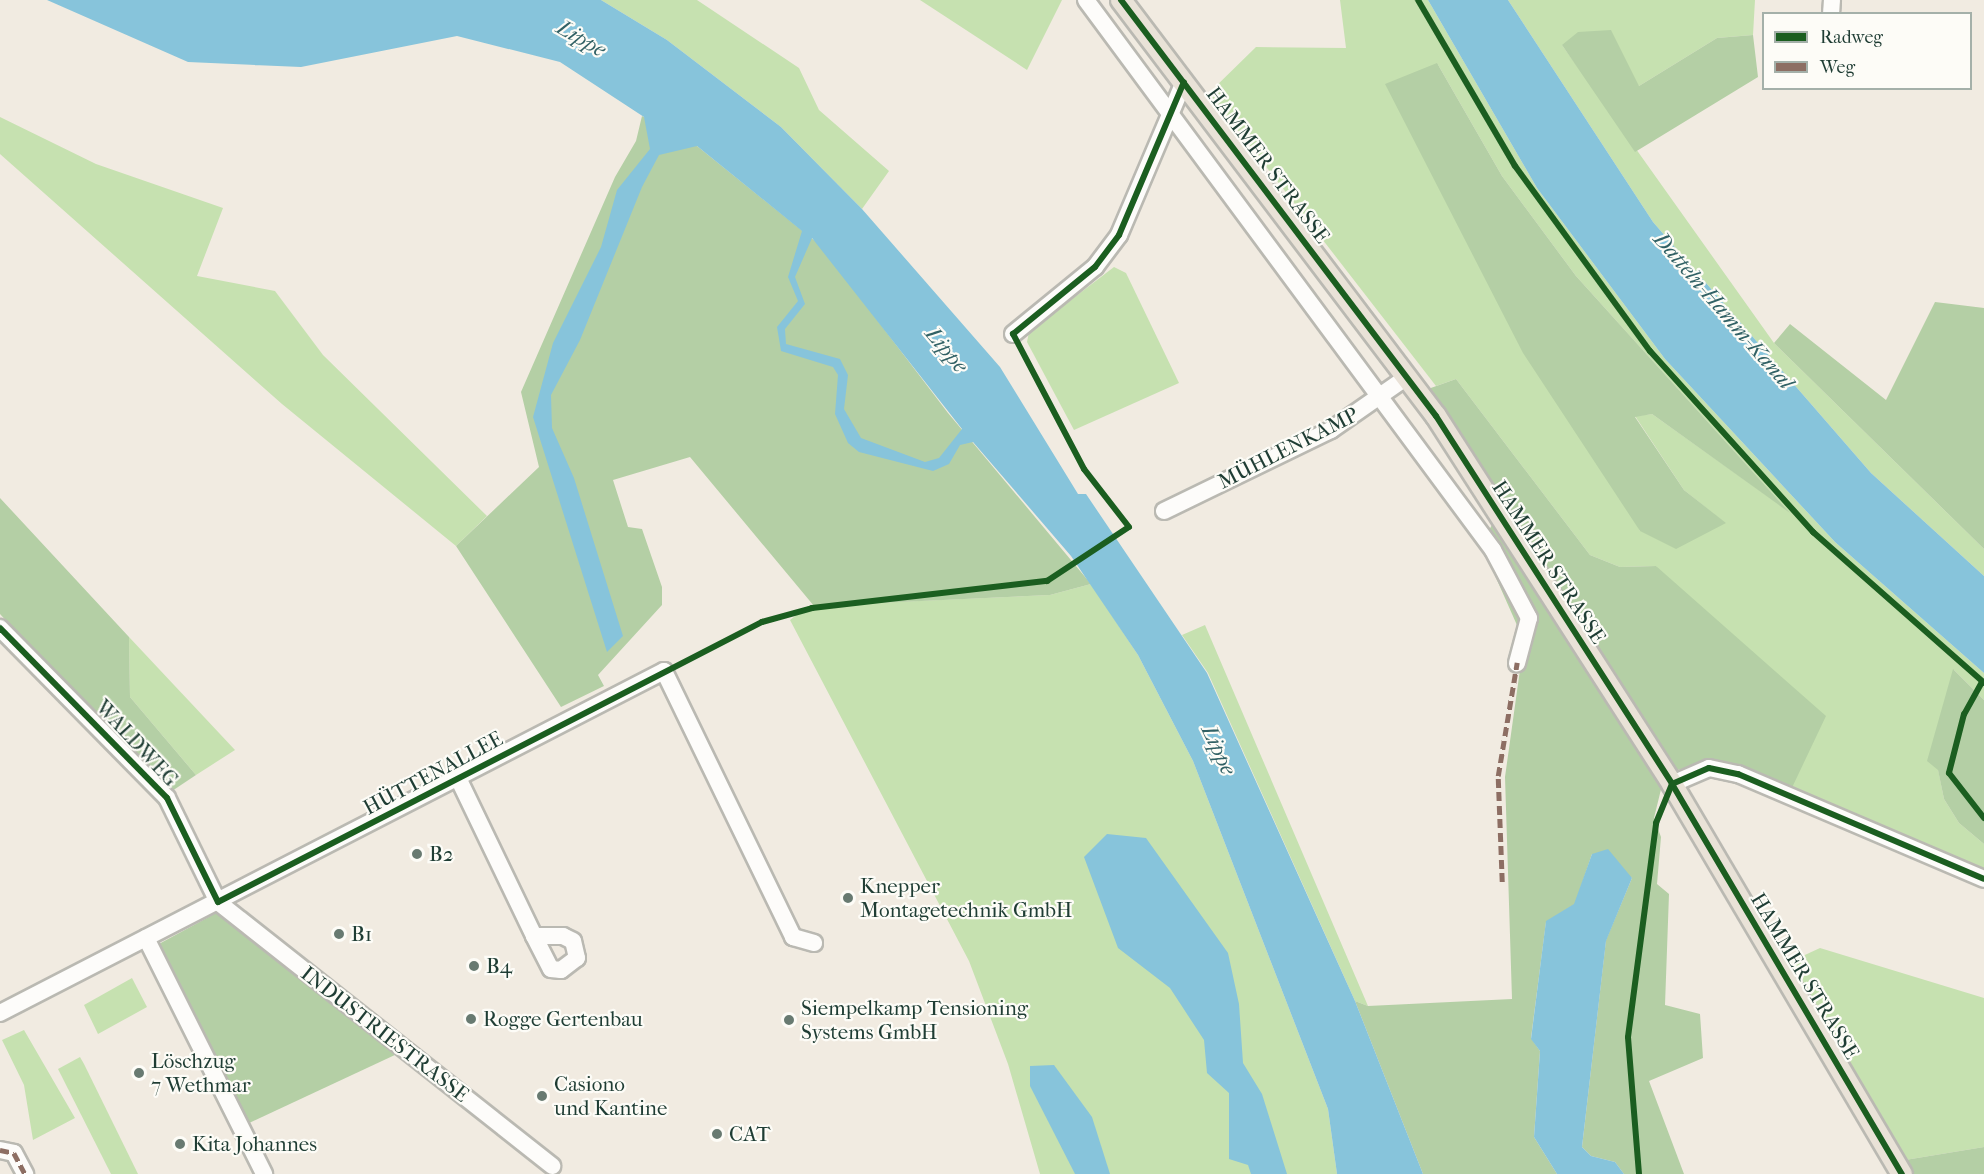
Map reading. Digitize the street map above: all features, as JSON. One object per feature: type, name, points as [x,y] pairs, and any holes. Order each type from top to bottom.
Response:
[{"type":"main road","name":"HAMMER STRASSE","points":[[1121,0],[1407,377],[1672,784],[1902,1174]]},
{"type":"street","name":"HAMMER STRASSE","points":[[1086,0],[1380,398],[1395,411],[1493,550],[1528,618],[1517,663]]},
{"type":"street","points":[[1013,334],[1095,267],[1119,235],[1169,111],[1185,82]]},
{"type":"street","name":"MÜHLENKAMP","points":[[1164,511],[1331,430],[1407,377]]},
{"type":"street","name":"WALDWEG","points":[[0,628],[167,798],[218,903]]},
{"type":"street","name":"HÜTTENALLEE","points":[[0,1014],[459,780],[664,671],[793,937],[814,943]]},
{"type":"street","points":[[1672,784],[1709,768],[1738,774],[1984,879]]},
{"type":"street","name":"HÜTTENALLEE","points":[[459,780],[534,936]]},
{"type":"street","name":"INDUSTRIESTRASSE","points":[[218,903],[552,1166]]},
{"type":"street","points":[[146,938],[264,1174]]},
{"type":"street","points":[[0,1150],[14,1153],[25,1174]]},
{"type":"green space","points":[[601,0],[697,0],[799,68],[819,110],[889,171],[862,209],[781,127],[667,40]]},
{"type":"green space","points":[[920,0],[1062,0],[1027,70]]},
{"type":"green space","points":[[1340,0],[1428,0],[1537,188],[1665,359],[1835,542],[1984,673],[1984,700],[1954,670],[1938,769],[1944,799],[1959,823],[1984,844],[1984,870],[1963,872],[1789,794],[1656,566],[1620,567],[1590,555],[1456,379],[1436,386],[1209,93],[1256,47],[1346,48]],"holes":[[[1437,63],[1502,176],[1576,276],[1787,510],[1652,414],[1635,416],[1684,490],[1725,523],[1640,531]]]},
{"type":"green space","points":[[1508,0],[1755,0],[1753,35],[1717,38],[1639,86],[1562,45],[1774,343],[1984,549],[1984,576],[1871,473],[1653,222]]},
{"type":"green space","points":[[1611,30],[1639,86],[1717,38],[1753,35],[1758,77],[1635,152],[1562,45],[1578,32]]},
{"type":"green space","points":[[1437,63],[1502,176],[1576,276],[1790,513],[1652,414],[1635,417],[1684,490],[1726,523],[1676,549],[1640,531],[1523,353],[1385,84]]},
{"type":"green space","points":[[642,116],[697,146],[820,245],[948,413],[1091,584],[1050,595],[814,606],[690,457],[613,480],[628,527],[642,529],[662,587],[662,605],[598,675],[604,686],[561,707],[456,546],[539,467],[521,392],[615,177],[636,141]]},
{"type":"green space","points":[[0,117],[96,164],[223,208],[197,276],[275,291],[323,355],[487,516],[456,546],[282,404],[0,154]]},
{"type":"green space","points":[[1114,267],[1126,273],[1179,383],[1074,430],[1027,342],[1029,332]]},
{"type":"green space","points":[[1935,302],[1984,308],[1984,549],[1774,343],[1790,324],[1886,400]]},
{"type":"green space","points":[[1456,379],[1590,555],[1620,567],[1656,566],[1826,716],[1789,794],[1715,761],[1665,773],[1654,818],[1661,837],[1657,884],[1669,894],[1665,1005],[1700,1014],[1703,1058],[1649,1081],[1684,1174],[1624,1174],[1615,1162],[1591,1156],[1582,1147],[1606,940],[1632,878],[1592,854],[1575,904],[1546,922],[1531,1038],[1540,1051],[1534,1137],[1557,1174],[1423,1174],[1355,1001],[1368,1006],[1512,999],[1505,777],[1524,641],[1481,544],[1503,506],[1428,389]]},
{"type":"green space","points":[[0,498],[129,637],[130,697],[196,775],[166,795],[0,614]]},
{"type":"green space","points":[[1091,584],[1138,655],[1193,761],[1328,1109],[1337,1174],[1040,1174],[1008,1064],[969,961],[790,620],[808,606],[1050,595]]},
{"type":"green space","points":[[1205,625],[1368,1006],[1355,1001],[1208,673],[1182,635]]},
{"type":"green space","points":[[129,637],[235,750],[196,775],[130,697]]},
{"type":"green space","points":[[1953,669],[1984,700],[1984,844],[1959,823],[1944,799],[1938,770],[1927,761]]},
{"type":"green space","points":[[218,912],[397,1054],[247,1124],[157,945]]},
{"type":"green space","points":[[1820,948],[1984,998],[1984,1147],[1893,1162],[1781,966]]},
{"type":"green space","points":[[132,978],[147,1007],[98,1034],[84,1005]]},
{"type":"green space","points":[[24,1030],[75,1118],[33,1140],[24,1085],[2,1040]]},
{"type":"green space","points":[[80,1057],[138,1174],[111,1174],[58,1069]]},
{"type":"green space","points":[[1984,1147],[1984,1174],[1901,1174],[1893,1162]]},
{"type":"water","name":"Lippe","points":[[47,0],[601,0],[667,40],[781,127],[862,209],[1000,367],[1078,494],[1086,494],[1207,673],[1355,1001],[1423,1174],[1337,1174],[1328,1109],[1193,761],[1138,655],[1071,556],[973,442],[960,445],[949,464],[933,471],[859,452],[848,443],[835,414],[838,375],[833,367],[781,351],[777,327],[798,301],[788,277],[802,231],[697,146],[659,155],[642,187],[580,340],[551,395],[552,428],[574,478],[623,636],[607,652],[533,417],[553,343],[601,247],[617,190],[650,149],[644,117],[560,62],[457,36],[301,67],[188,62]],"holes":[[[812,238],[962,429],[939,458],[925,462],[861,438],[844,409],[848,375],[840,359],[786,344],[785,329],[805,304],[795,277]]]},
{"type":"water","name":"Datteln-Hamm-Kanal","points":[[1428,0],[1508,0],[1653,222],[1871,473],[1984,576],[1984,673],[1835,542],[1665,359],[1537,188]]},
{"type":"water","points":[[1107,834],[1146,838],[1228,953],[1239,1004],[1243,1063],[1262,1094],[1287,1174],[1251,1174],[1248,1165],[1229,1159],[1229,1093],[1207,1073],[1204,1040],[1170,988],[1118,948],[1084,857]]},
{"type":"water","points":[[1608,849],[1632,878],[1606,941],[1582,1147],[1591,1156],[1615,1162],[1624,1174],[1557,1174],[1534,1137],[1540,1051],[1531,1039],[1546,921],[1574,904],[1592,854]]},
{"type":"water","points":[[1054,1065],[1092,1117],[1110,1174],[1075,1174],[1030,1086],[1030,1066]]},
{"type":"marked path","points":[[1502,882],[1498,776],[1517,663]]},
{"type":"marked path","points":[[0,1150],[14,1153],[25,1174]]},
{"type":"cycle path","points":[[1121,0],[1436,416],[1672,784],[1902,1174]]},
{"type":"cycle path","points":[[1418,0],[1515,166],[1650,351],[1813,532],[1984,683]]},
{"type":"cycle path","points":[[0,628],[167,798],[218,902],[762,622],[812,608],[1047,581],[1129,527],[1084,469],[1013,334],[1095,267],[1119,235],[1184,82]]},
{"type":"cycle path","points":[[1982,682],[1964,714],[1949,773],[1984,818]]},
{"type":"cycle path","points":[[1639,1174],[1628,1037],[1656,823],[1672,784],[1709,768],[1738,774],[1984,879]]},
{"type":"place","name":"B2","points":[[417,854]]},
{"type":"place","name":"Knepper Montagetechnik GmbH","points":[[848,898]]},
{"type":"place","name":"B1","points":[[339,934]]},
{"type":"place","name":"B4","points":[[474,966]]},
{"type":"place","name":"Rogge Gertenbau","points":[[471,1019]]},
{"type":"place","name":"Siempelkamp Tensioning Systems GmbH","points":[[789,1020]]},
{"type":"place","name":"Löschzug 7 Wethmar","points":[[139,1073]]},
{"type":"place","name":"Casiono und Kantine","points":[[542,1096]]},
{"type":"place","name":"CAT","points":[[717,1134]]},
{"type":"place","name":"Kita Johannes","points":[[180,1144]]}]
